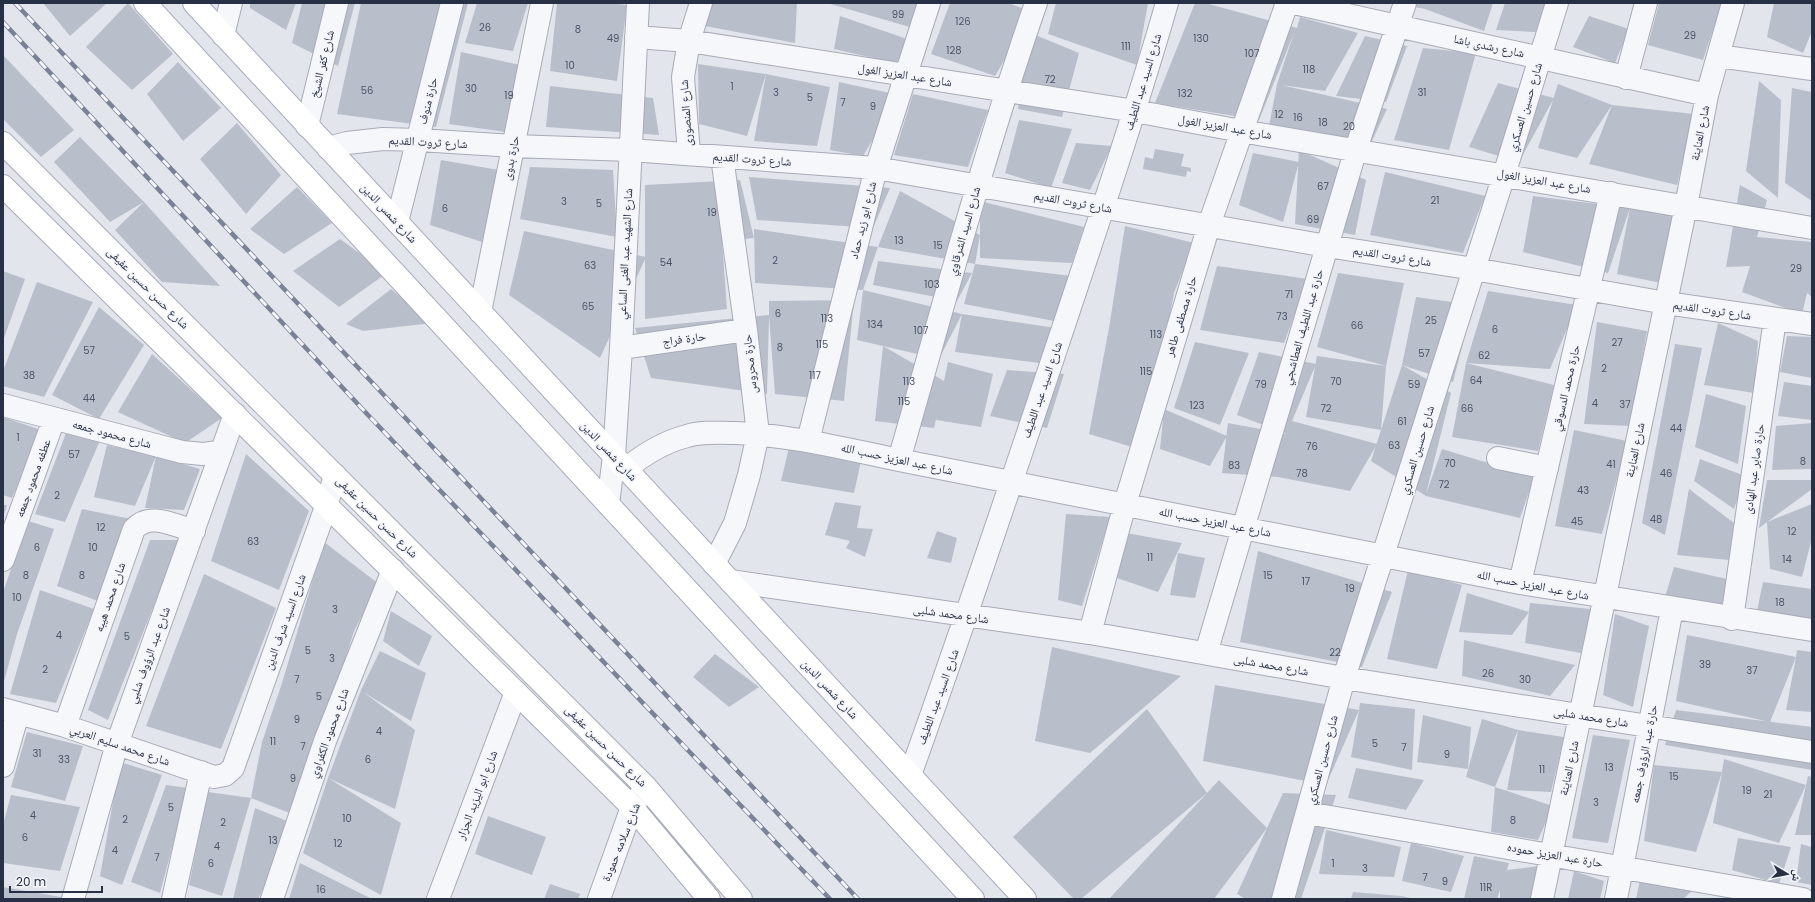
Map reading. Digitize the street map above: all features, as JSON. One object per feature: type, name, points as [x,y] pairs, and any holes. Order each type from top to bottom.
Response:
[{"type":"street","points":[[145,3],[973,899]]},
{"type":"street","name":"شارع شمس الدين","points":[[194,3],[1025,899]]},
{"type":"street","points":[[223,35],[231,3]]},
{"type":"street","name":"شارع كفر الشيخ","points":[[308,126],[337,3]]},
{"type":"street","name":"حارة منوف","points":[[397,222],[419,140],[452,3]]},
{"type":"street","name":"حارة بدوى","points":[[480,312],[542,3]]},
{"type":"street","name":"شارع الشهيد عبد الغنى الساعي","points":[[608,504],[620,462],[621,348],[638,3]]},
{"type":"street","name":"شارع المنصورى","points":[[689,154],[683,78],[689,41],[701,3]]},
{"type":"street","name":"شارع ابو زيد حماد","points":[[808,441],[876,168],[929,3]]},
{"type":"street","name":"شارع السيد الشرقاوي","points":[[899,460],[1005,91],[1036,3]]},
{"type":"street","name":"شارع السيد عبد اللطيف","points":[[910,775],[967,616],[1135,111],[1167,3]]},
{"type":"street","name":"حارة مصطفى طاهر","points":[[1090,633],[1125,504],[1208,225],[1287,3]]},
{"type":"street","name":"شارع رشدى باشا","points":[[1294,3],[1707,95]]},
{"type":"street","name":"حارة عبد اللطيف العطاشجي","points":[[1206,653],[1356,149],[1405,3]]},
{"type":"street","name":"شارع حسين العسكري","points":[[1283,899],[1344,678],[1384,556],[1557,3]]},
{"type":"street","points":[[1626,78],[1646,3]]},
{"type":"street","name":"شارع العناينة","points":[[1542,899],[1686,206],[1707,95],[1732,3]]},
{"type":"street","name":"شارع عبد العزيز الغول","points":[[636,37],[689,41],[1135,111],[1241,131],[1356,149],[1812,228]]},
{"type":"street","points":[[1718,56],[1812,69]]},
{"type":"street","name":"شارع ثروت القديم","points":[[328,148],[347,143],[383,139],[419,140],[513,146],[630,150],[876,168],[1666,303],[1812,324]]},
{"type":"street","name":"شارع حسن حسين عفيفى","points":[[3,143],[646,787],[741,899]]},
{"type":"street","name":"حارة محروس","points":[[714,564],[735,523],[749,475],[758,434],[746,330],[722,157]]},
{"type":"street","name":"شارع حسن حسين عفيفى","points":[[3,186],[327,504],[632,807],[704,897]]},
{"type":"street","name":"حارة محمد الدسوقي","points":[[1520,583],[1611,193]]},
{"type":"street","name":"حارة صابر عبد الهادى","points":[[1732,619],[1775,319]]},
{"type":"street","name":"حارة فراج","points":[[621,348],[746,330]]},
{"type":"street","name":"شارع محمود جمعه","points":[[3,405],[182,452],[203,454],[222,451]]},
{"type":"street","name":"شارع عبد الرؤوف شلبي","points":[[73,899],[117,744],[235,414]]},
{"type":"street","name":"عطفه محمود جمعه","points":[[3,560],[54,418]]},
{"type":"street","name":"شارع عبد العزيز حسب الله","points":[[620,462],[688,435],[707,432],[758,434],[808,441],[1520,583],[1732,619],[1812,630]]},
{"type":"street","points":[[1498,458],[1547,468]]},
{"type":"street","name":"شارع السيد شرف الدين","points":[[233,768],[327,504],[335,475]]},
{"type":"street","name":"شارع محمد هيبه","points":[[65,726],[134,529],[139,524],[152,520],[194,531]]},
{"type":"street","name":"شارع محمود الكفراوي","points":[[272,899],[325,741],[393,570]]},
{"type":"street","name":"شارع محمد شلبى","points":[[730,581],[1090,633],[1344,678],[1812,752]]},
{"type":"street","name":"حارة عبد الرؤوف جمعه","points":[[1616,899],[1672,608]]},
{"type":"street","name":"شارع ابو اليزيد الجزار","points":[[438,899],[516,692]]},
{"type":"street","points":[[3,766],[11,711]]},
{"type":"street","name":"شارع محمد سليم العربي","points":[[11,711],[65,726],[220,777],[226,775],[233,768]]},
{"type":"street","points":[[173,899],[201,772]]},
{"type":"street","name":"شارع سلامه حمودة","points":[[599,899],[632,807],[646,787]]},
{"type":"street","name":"حارة عبد العزيز حموده","points":[[1307,813],[1803,899]]},
{"type":"street","points":[[704,897],[717,871]]},
{"type":"building","points":[[43,3],[107,3],[70,36]]},
{"type":"building","points":[[128,3],[173,54],[132,90],[86,47]]},
{"type":"building","points":[[250,3],[296,3],[286,30],[250,8]]},
{"type":"building","points":[[302,3],[355,3],[338,66],[292,43]]},
{"type":"building","points":[[361,3],[468,3],[436,127],[337,114]]},
{"type":"building","points":[[477,3],[528,3],[513,51],[465,43]]},
{"type":"building","points":[[557,3],[609,3],[627,5],[617,81],[550,71]]},
{"type":"building","points":[[713,3],[797,3],[795,43],[705,26]]},
{"type":"building","points":[[827,3],[920,3],[913,28]]},
{"type":"building","points":[[950,3],[1008,3],[1033,12],[995,76],[931,54]]},
{"type":"building","points":[[1056,3],[1148,3],[1137,65],[1048,34]]},
{"type":"building","points":[[1195,3],[1205,3],[1297,28],[1300,17],[1358,33],[1325,91],[1281,85],[1387,109],[1371,143],[1269,126],[1277,84],[1294,33],[1259,120],[1155,103]]},
{"type":"building","points":[[1392,3],[1493,3],[1484,31],[1425,9]]},
{"type":"building","points":[[1505,3],[1547,3],[1536,32],[1496,30]]},
{"type":"building","points":[[1659,3],[1722,3],[1703,60],[1648,45]]},
{"type":"building","points":[[1774,3],[1812,3],[1812,31],[1803,53],[1767,37]]},
{"type":"building","points":[[840,16],[916,42],[895,63],[834,49]]},
{"type":"building","points":[[1589,16],[1629,29],[1615,63],[1573,47]]},
{"type":"building","points":[[1026,31],[1079,53],[1062,117],[1018,109]]},
{"type":"building","points":[[1365,36],[1407,46],[1386,102],[1336,96]]},
{"type":"building","points":[[1423,48],[1476,53],[1449,150],[1394,140]]},
{"type":"building","points":[[461,52],[529,67],[506,132],[449,124]]},
{"type":"building","points":[[3,55],[74,130],[41,157],[3,119]]},
{"type":"building","points":[[178,62],[221,108],[183,141],[147,94]]},
{"type":"building","points":[[698,64],[766,74],[747,136],[699,124]]},
{"type":"building","points":[[766,74],[830,87],[817,146],[754,141]]},
{"type":"building","points":[[1759,81],[1781,100],[1778,198],[1746,171]]},
{"type":"building","points":[[839,82],[899,95],[863,156],[830,150]]},
{"type":"building","points":[[1498,83],[1554,98],[1519,162],[1469,147]]},
{"type":"building","points":[[1558,84],[1612,105],[1577,158],[1538,148]]},
{"type":"building","points":[[550,86],[653,98],[659,135],[546,127]]},
{"type":"building","points":[[1792,88],[1812,92],[1812,201],[1785,183]]},
{"type":"building","points":[[913,94],[988,110],[968,167],[894,155]]},
{"type":"building","points":[[1612,105],[1694,114],[1677,185],[1589,164]]},
{"type":"building","points":[[1019,120],[1072,129],[1051,188],[1005,173]]},
{"type":"building","points":[[237,123],[281,175],[246,214],[200,159]]},
{"type":"building","points":[[80,137],[144,202],[110,222],[54,162]]},
{"type":"building","points":[[1076,143],[1112,146],[1090,190],[1062,183]]},
{"type":"building","points":[[1155,149],[1184,154],[1181,166],[1191,168],[1191,172],[1187,171],[1186,177],[1143,169],[1145,157],[1153,159]]},
{"type":"building","points":[[1299,150],[1366,180],[1355,235],[1295,224]]},
{"type":"building","points":[[1253,153],[1299,162],[1283,222],[1239,205]]},
{"type":"building","points":[[441,160],[499,170],[482,242],[430,225]]},
{"type":"building","points":[[530,167],[613,170],[617,237],[520,219]]},
{"type":"building","points":[[1385,172],[1485,196],[1463,253],[1370,235]]},
{"type":"building","points":[[749,177],[890,188],[873,228],[757,220]]},
{"type":"building","points":[[740,180],[754,238],[722,241],[727,309],[645,319],[645,185]]},
{"type":"building","points":[[1740,185],[1767,200],[1757,237],[1812,242],[1812,297],[1807,293],[1802,314],[1742,292],[1750,266],[1726,267]]},
{"type":"building","points":[[297,187],[332,223],[284,254],[250,229]]},
{"type":"building","points":[[900,191],[980,235],[975,264],[878,247]]},
{"type":"building","points":[[1533,196],[1630,208],[1608,273],[1523,252]]},
{"type":"building","points":[[980,201],[1084,227],[1072,263],[980,258]]},
{"type":"building","points":[[144,202],[220,286],[162,282],[115,230]]},
{"type":"building","points":[[1630,208],[1680,217],[1666,284],[1617,274]]},
{"type":"building","points":[[1125,226],[1194,243],[1174,293],[1167,331],[1139,449],[1089,434],[1109,328]]},
{"type":"building","points":[[754,229],[878,247],[863,290],[755,283]]},
{"type":"building","points":[[524,231],[646,257],[600,358],[509,295]]},
{"type":"building","points":[[340,239],[387,273],[339,307],[293,271]]},
{"type":"building","points":[[878,261],[972,273],[957,301],[873,285]]},
{"type":"building","points":[[975,264],[1071,276],[1054,321],[964,304]]},
{"type":"building","points":[[1217,266],[1308,279],[1284,343],[1200,330]]},
{"type":"building","points":[[3,271],[25,279],[3,341]]},
{"type":"building","points":[[1338,273],[1404,283],[1386,366],[1317,347]]},
{"type":"building","points":[[37,282],[93,302],[44,397],[3,386],[3,371]]},
{"type":"building","points":[[391,289],[432,323],[363,331],[346,324]]},
{"type":"building","points":[[863,290],[962,314],[939,359],[857,340]]},
{"type":"building","points":[[1488,291],[1577,305],[1550,369],[1466,363]]},
{"type":"building","points":[[1416,297],[1473,305],[1453,382],[1402,365]]},
{"type":"building","points":[[854,300],[844,401],[775,394],[769,316],[767,394],[651,378],[635,328],[769,315],[769,301]]},
{"type":"building","points":[[99,307],[144,345],[99,419],[52,395]]},
{"type":"building","points":[[962,314],[1062,329],[1039,363],[955,352]]},
{"type":"building","points":[[1597,322],[1647,331],[1630,426],[1584,424]]},
{"type":"building","points":[[1718,323],[1758,341],[1754,393],[1704,385]]},
{"type":"building","points":[[1787,336],[1812,337],[1812,378],[1780,372]]},
{"type":"building","points":[[1195,342],[1249,353],[1220,425],[1174,408]]},
{"type":"building","points":[[1675,344],[1702,348],[1665,535],[1642,523]]},
{"type":"building","points":[[883,346],[944,381],[948,362],[993,374],[981,427],[936,420],[938,411],[934,428],[875,421]]},
{"type":"building","points":[[1259,352],[1316,364],[1292,421],[1377,444],[1350,491],[1278,477],[1222,473],[1228,423],[1287,434],[1237,415]]},
{"type":"building","points":[[152,354],[222,418],[185,443],[118,412]]},
{"type":"building","points":[[1317,356],[1386,366],[1381,430],[1306,417]]},
{"type":"building","points":[[1466,363],[1554,385],[1538,451],[1452,437]]},
{"type":"building","points":[[1402,365],[1451,393],[1426,494],[1442,449],[1534,477],[1520,518],[1426,496],[1371,461]]},
{"type":"building","points":[[1007,370],[1064,374],[1047,428],[990,416]]},
{"type":"building","points":[[1784,382],[1812,386],[1812,420],[1778,416]]},
{"type":"building","points":[[1706,394],[1746,406],[1738,464],[1695,447]]},
{"type":"building","points":[[1164,409],[1227,436],[1210,466],[1160,449]]},
{"type":"building","points":[[3,417],[41,430],[12,498],[3,495]]},
{"type":"building","points":[[1812,423],[1812,469],[1772,470],[1776,426]]},
{"type":"building","points":[[1574,430],[1627,441],[1602,534],[1555,526]]},
{"type":"building","points":[[66,433],[101,438],[65,522],[35,514]]},
{"type":"building","points":[[791,439],[863,452],[854,493],[781,481]]},
{"type":"building","points":[[107,445],[156,456],[135,506],[94,497]]},
{"type":"building","points":[[246,454],[309,511],[279,590],[211,561]]},
{"type":"building","points":[[156,456],[200,469],[184,510],[145,508]]},
{"type":"building","points":[[1700,459],[1745,476],[1734,509],[1694,481]]},
{"type":"building","points":[[1767,480],[1812,480],[1812,489],[1759,528]]},
{"type":"building","points":[[1689,489],[1734,523],[1729,560],[1677,555]]},
{"type":"building","points":[[835,502],[861,506],[857,528],[873,529],[865,557],[846,548],[850,541],[825,535]]},
{"type":"building","points":[[1812,504],[1812,538],[1802,577],[1770,569],[1767,522]]},
{"type":"building","points":[[3,505],[7,505],[3,518]]},
{"type":"building","points":[[82,509],[131,519],[98,601],[57,586]]},
{"type":"building","points":[[1066,514],[1110,517],[1082,606],[1058,600]]},
{"type":"building","points":[[28,521],[54,529],[17,634],[3,685],[3,592]]},
{"type":"building","points":[[937,531],[957,538],[951,563],[927,558]]},
{"type":"building","points":[[1126,533],[1182,543],[1158,592],[1117,578]]},
{"type":"building","points":[[150,540],[180,540],[108,720],[88,710]]},
{"type":"building","points":[[324,542],[379,584],[354,631],[300,817],[251,798],[262,742],[282,683]]},
{"type":"building","points":[[1258,551],[1392,592],[1362,667],[1240,642]]},
{"type":"building","points":[[1178,553],[1205,558],[1195,598],[1170,595]]},
{"type":"building","points":[[1674,567],[1727,579],[1722,605],[1665,597]]},
{"type":"building","points":[[1408,570],[1462,585],[1437,669],[1387,659]]},
{"type":"building","points":[[204,574],[276,608],[221,749],[146,726]]},
{"type":"building","points":[[1763,582],[1812,589],[1812,619],[1757,611]]},
{"type":"building","points":[[40,590],[94,609],[56,703],[10,694]]},
{"type":"building","points":[[1467,593],[1529,612],[1512,635],[1459,632]]},
{"type":"building","points":[[1530,603],[1591,609],[1581,653],[1525,643]]},
{"type":"building","points":[[391,611],[432,636],[419,666],[383,641]]},
{"type":"building","points":[[1615,614],[1649,626],[1633,707],[1603,695]]},
{"type":"building","points":[[1687,635],[1796,657],[1770,722],[1676,701]]},
{"type":"building","points":[[1464,640],[1575,665],[1550,696],[1462,676]]},
{"type":"building","points":[[1052,647],[1181,676],[1090,753],[1035,741]]},
{"type":"building","points":[[1797,650],[1812,652],[1812,712],[1786,710]]},
{"type":"building","points":[[380,651],[426,673],[411,721],[363,692],[415,730],[395,809],[328,778],[361,690]]},
{"type":"building","points":[[715,654],[759,687],[729,707],[693,677]]},
{"type":"building","points":[[1215,685],[1359,710],[1326,785],[1203,761]]},
{"type":"building","points":[[1360,703],[1415,709],[1412,770],[1351,757]]},
{"type":"building","points":[[1147,709],[1207,793],[1081,899],[1074,899],[1013,837]]},
{"type":"building","points":[[1676,710],[1812,727],[1812,770],[1665,745]]},
{"type":"building","points":[[1423,715],[1471,727],[1468,769],[1417,762]]},
{"type":"building","points":[[1482,719],[1518,730],[1495,787],[1466,777]]},
{"type":"building","points":[[1518,730],[1564,737],[1551,792],[1507,790]]},
{"type":"building","points":[[27,732],[83,746],[65,801],[11,787]]},
{"type":"building","points":[[1593,735],[1630,740],[1608,843],[1572,838]]},
{"type":"building","points":[[1724,759],[1806,785],[1779,843],[1713,823]]},
{"type":"building","points":[[120,762],[162,775],[122,885],[100,876]]},
{"type":"building","points":[[1654,765],[1722,772],[1696,852],[1644,841]]},
{"type":"building","points":[[1356,768],[1424,780],[1406,810],[1348,798]]},
{"type":"building","points":[[1808,776],[1812,777],[1812,835],[1795,835]]},
{"type":"building","points":[[328,778],[401,823],[381,895],[303,853]]},
{"type":"building","points":[[1219,780],[1267,828],[1214,899],[1109,899]]},
{"type":"building","points":[[166,785],[188,788],[160,893],[131,882]]},
{"type":"building","points":[[1495,787],[1553,806],[1538,840],[1491,832]]},
{"type":"building","points":[[208,792],[251,798],[222,896],[189,885]]},
{"type":"building","points":[[1283,793],[1336,795],[1301,899],[1246,899],[1237,894]]},
{"type":"building","points":[[11,795],[80,807],[60,871],[3,863],[3,825]]},
{"type":"building","points":[[255,808],[297,825],[258,899],[233,899]]},
{"type":"building","points":[[488,816],[546,837],[532,875],[475,854]]},
{"type":"building","points":[[1326,830],[1401,847],[1394,877],[1319,874]]},
{"type":"building","points":[[1738,838],[1791,847],[1779,884],[1732,870]]},
{"type":"building","points":[[1411,843],[1464,856],[1451,892],[1402,881]]},
{"type":"building","points":[[1801,844],[1812,847],[1812,885],[1796,882]]},
{"type":"building","points":[[1474,856],[1509,863],[1507,870],[1540,866],[1530,899],[1500,899],[1500,890],[1497,899],[1464,899]]},
{"type":"building","points":[[300,863],[372,899],[289,899]]},
{"type":"building","points":[[1574,871],[1604,881],[1600,899],[1568,899]]},
{"type":"building","points":[[1640,880],[1692,891],[1683,899],[1636,899]]},
{"type":"building","points":[[550,884],[580,894],[578,899],[544,899]]},
{"type":"building","points":[[3,887],[67,898],[67,899],[3,899]]},
{"type":"building","points":[[1353,892],[1401,896],[1399,899],[1351,899]]},
{"type":"building","points":[[1401,896],[1410,898],[1400,899]]},
{"type":"railway","points":[[15,3],[858,899]]},
{"type":"railway","points":[[3,22],[368,415],[830,899]]}]
